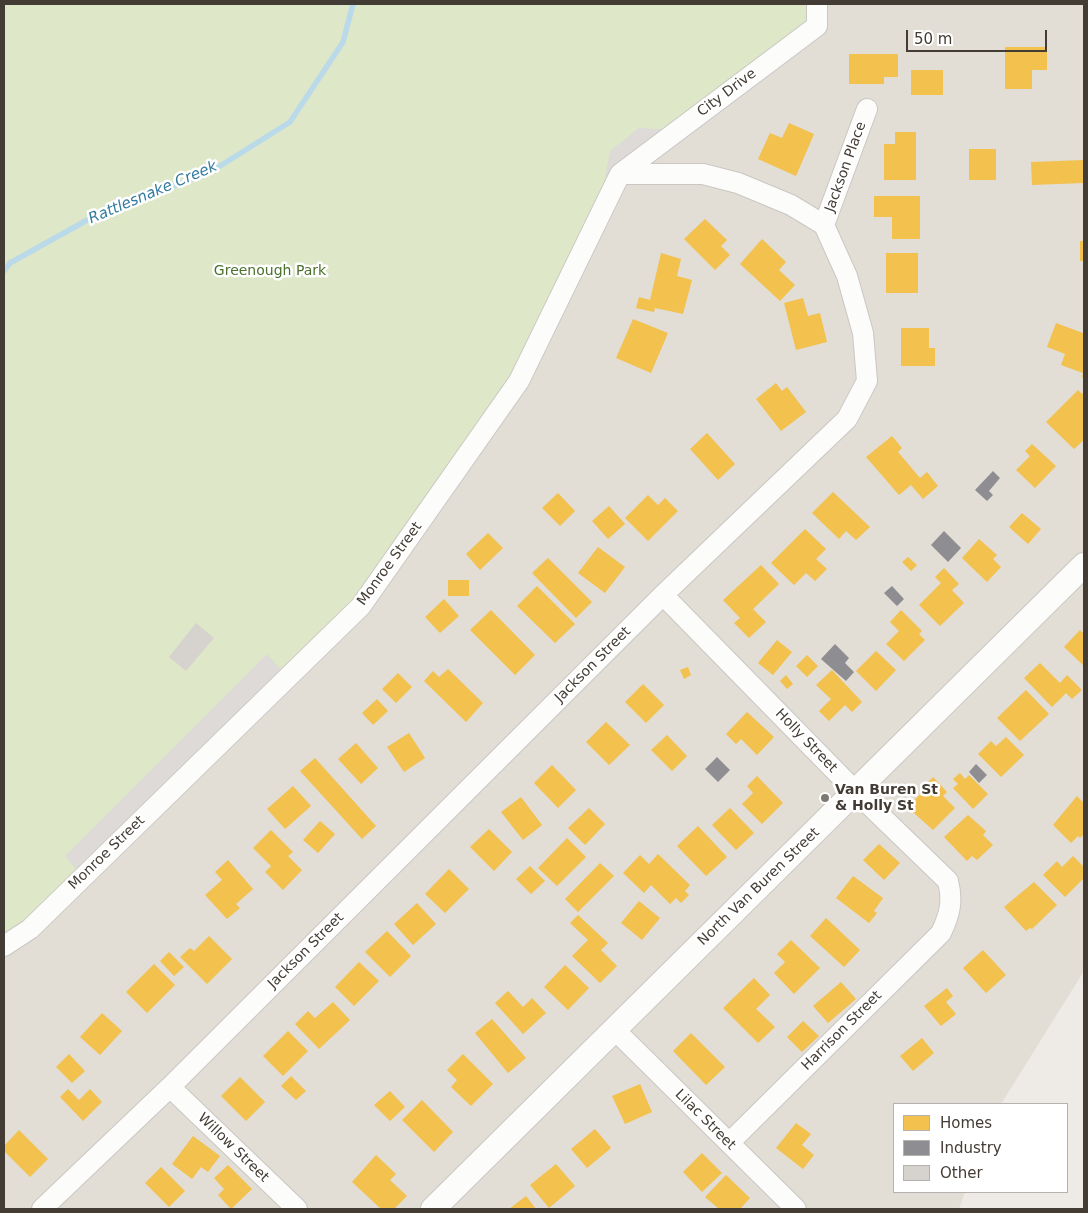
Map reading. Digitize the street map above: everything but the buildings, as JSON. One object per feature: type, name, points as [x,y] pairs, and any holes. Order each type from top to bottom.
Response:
[{"type":"street","name":"City Drive","points":[[620,174],[817,26],[817,4]]},
{"type":"street","name":"Jackson Place","points":[[824,225],[867,109]]},
{"type":"street","points":[[620,174],[703,174],[738,183],[790,205],[824,225]]},
{"type":"street","name":"Monroe Street","points":[[4,946],[30,929],[361,606],[519,381],[620,174]]},
{"type":"street","name":"Jackson Street","points":[[42,1209],[170,1087],[663,595],[847,419],[867,381],[863,333],[847,276],[824,225]]},
{"type":"street","name":"North Van Buren Street","points":[[433,1209],[1084,565]]},
{"type":"street","name":"Holly Street","points":[[663,595],[856,792],[948,881],[952,896],[949,915]]},
{"type":"street","name":"Harrison Street","points":[[728,1143],[940,933],[949,915]]},
{"type":"street","name":"Lilac Street","points":[[615,1030],[796,1209]]},
{"type":"street","name":"Willow Street","points":[[170,1087],[297,1209]]},
{"type":"shaded area","points":[[817,4],[1084,4],[1084,971],[1002,1103],[893,1103],[893,1193],[965,1193],[959,1209],[4,1209],[4,946],[620,174]]},
{"type":"shaded area","points":[[639,128],[668,130],[605,178],[610,151]]},
{"type":"shaded area","points":[[267,654],[284,673],[80,874],[65,856]]},
{"type":"green space","name":"Greenough Park","points":[[4,4],[817,4],[817,26],[620,174],[519,381],[361,606],[4,946]]},
{"type":"waterway","name":"Rattlesnake Creek","points":[[4,271],[10,263],[98,214],[209,173],[290,122],[343,42],[353,4]]},
{"type":"place","name":"Van Buren St & Holly St","points":[[825,798]]}]
